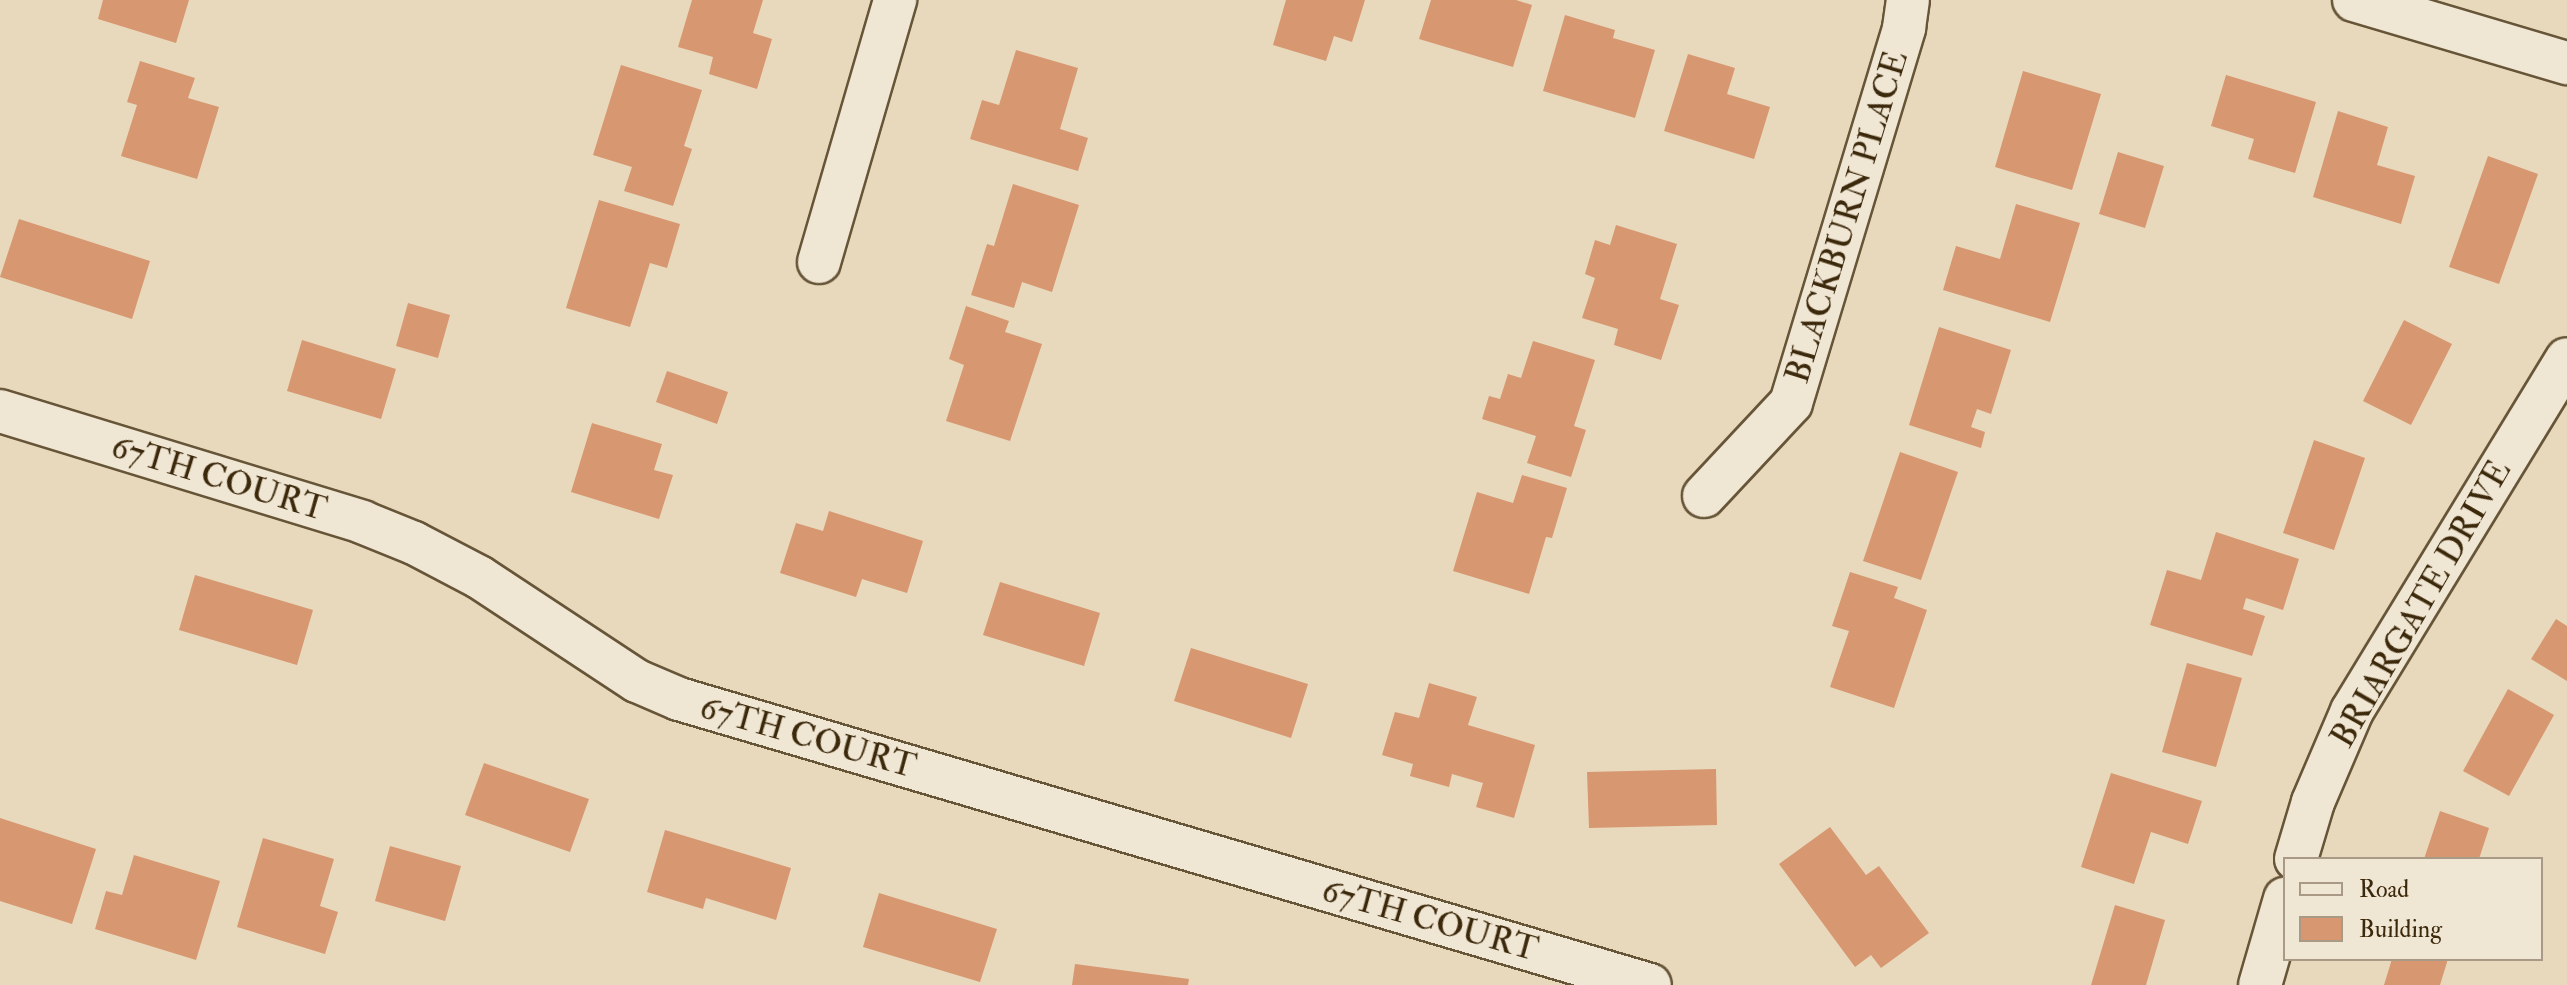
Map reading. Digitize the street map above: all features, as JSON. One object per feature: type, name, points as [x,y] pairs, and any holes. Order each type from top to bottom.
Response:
[{"type":"street","points":[[819,262],[895,0]]},
{"type":"street","name":"BLACKBURN PLACE","points":[[1704,496],[1791,403],[1904,28],[1908,0]]},
{"type":"street","points":[[2354,0],[2567,63]]},
{"type":"street","name":"BRIARGATE DRIVE","points":[[2297,857],[2313,802],[2352,711],[2567,359]]},
{"type":"street","name":"67TH COURT","points":[[0,411],[362,522],[414,543],[479,577],[637,681],[679,699],[1650,985]]},
{"type":"street","points":[[2260,985],[2283,906]]},
{"type":"building","points":[[103,0],[189,0],[176,43],[98,19]]},
{"type":"building","points":[[692,0],[763,0],[753,33],[772,39],[757,89],[709,74],[713,57],[678,47]]},
{"type":"building","points":[[1286,0],[1365,0],[1352,42],[1334,36],[1326,61],[1273,45]]},
{"type":"building","points":[[1431,0],[1516,0],[1532,5],[1513,67],[1419,39]]},
{"type":"building","points":[[1565,15],[1615,30],[1613,38],[1655,50],[1635,118],[1543,91]]},
{"type":"building","points":[[1016,50],[1078,68],[1060,129],[1088,138],[1078,171],[970,139],[982,100],[999,105]]},
{"type":"building","points":[[1688,54],[1735,68],[1727,94],[1770,107],[1754,159],[1664,131]]},
{"type":"building","points":[[140,61],[195,78],[188,98],[219,107],[197,179],[121,156],[137,105],[127,102]]},
{"type":"building","points":[[621,65],[702,90],[684,146],[692,149],[673,206],[624,191],[632,167],[593,155]]},
{"type":"building","points":[[2023,71],[2101,94],[2072,190],[1995,167]]},
{"type":"building","points":[[2226,75],[2316,102],[2295,173],[2248,159],[2254,139],[2211,126]]},
{"type":"building","points":[[2338,111],[2388,127],[2377,165],[2415,176],[2401,224],[2313,197]]},
{"type":"building","points":[[2118,152],[2164,166],[2145,228],[2099,214]]},
{"type":"building","points":[[2488,156],[2538,174],[2499,284],[2449,267]]},
{"type":"building","points":[[1013,184],[1079,205],[1052,292],[1022,282],[1014,308],[971,295],[987,244],[994,246]]},
{"type":"building","points":[[599,200],[680,224],[667,268],[650,263],[630,327],[566,308]]},
{"type":"building","points":[[2016,204],[2080,223],[2050,322],[1943,290],[1956,246],[2000,259]]},
{"type":"building","points":[[19,219],[150,261],[132,319],[0,277]]},
{"type":"building","points":[[1616,225],[1677,244],[1660,299],[1679,305],[1661,360],[1614,345],[1618,329],[1582,318],[1595,278],[1585,274],[1595,240],[1610,245]]},
{"type":"building","points":[[408,303],[450,315],[438,358],[396,346]]},
{"type":"building","points":[[966,306],[1009,321],[1005,332],[1042,344],[1010,441],[946,421],[964,365],[949,359]]},
{"type":"building","points":[[2404,320],[2452,344],[2411,425],[2363,401]]},
{"type":"building","points":[[1939,327],[2011,350],[1991,414],[1977,409],[1971,427],[1985,432],[1981,448],[1909,425]]},
{"type":"building","points":[[302,340],[396,369],[381,419],[287,391]]},
{"type":"building","points":[[1533,341],[1595,360],[1574,426],[1586,430],[1571,477],[1527,463],[1536,436],[1482,419],[1489,396],[1500,399],[1508,374],[1521,378]]},
{"type":"building","points":[[667,371],[728,392],[717,424],[656,402]]},
{"type":"building","points":[[592,423],[662,444],[654,470],[673,475],[659,519],[571,492]]},
{"type":"building","points":[[2314,440],[2365,458],[2334,550],[2283,533]]},
{"type":"building","points":[[1900,452],[1958,472],[1921,580],[1863,561]]},
{"type":"building","points":[[1522,475],[1567,488],[1552,538],[1546,537],[1529,594],[1453,571],[1477,492],[1513,503]]},
{"type":"building","points":[[829,511],[923,541],[907,593],[862,579],[856,597],[780,573],[796,523],[823,531]]},
{"type":"building","points":[[2216,532],[2299,559],[2283,610],[2246,598],[2243,609],[2265,616],[2252,656],[2150,625],[2167,570],[2201,580]]},
{"type":"building","points":[[1850,572],[1898,587],[1894,598],[1927,610],[1894,708],[1830,687],[1849,631],[1832,626]]},
{"type":"building","points":[[195,575],[313,610],[297,665],[179,630]]},
{"type":"building","points":[[1000,582],[1100,613],[1084,666],[983,635]]},
{"type":"building","points":[[2556,619],[2567,626],[2567,681],[2531,659]]},
{"type":"building","points":[[1191,648],[1308,684],[1291,738],[1174,701]]},
{"type":"building","points":[[2187,663],[2242,678],[2216,767],[2162,752]]},
{"type":"building","points":[[1429,683],[1477,697],[1468,725],[1535,745],[1514,818],[1476,807],[1483,783],[1452,774],[1449,787],[1410,776],[1413,764],[1382,755],[1395,712],[1419,718]]},
{"type":"building","points":[[2508,689],[2554,715],[2509,796],[2463,771]]},
{"type":"building","points":[[484,763],[589,799],[570,852],[465,815]]},
{"type":"building","points":[[1716,769],[1717,825],[1589,828],[1587,772]]},
{"type":"building","points":[[2111,773],[2202,801],[2188,844],[2151,832],[2134,884],[2081,867]]},
{"type":"building","points":[[2440,811],[2489,828],[2480,857],[2425,857]]},
{"type":"building","points":[[0,818],[96,849],[72,924],[0,901]]},
{"type":"building","points":[[1830,827],[1866,875],[1879,866],[1929,933],[1881,968],[1871,955],[1855,967],[1779,864]]},
{"type":"building","points":[[665,830],[791,868],[776,920],[706,898],[703,909],[647,892]]},
{"type":"building","points":[[263,838],[334,859],[320,906],[338,912],[325,954],[237,927]]},
{"type":"building","points":[[390,846],[461,866],[445,921],[375,901]]},
{"type":"building","points":[[134,855],[220,881],[196,960],[95,929],[106,891],[122,895]]},
{"type":"building","points":[[879,893],[997,929],[980,982],[863,947]]},
{"type":"building","points":[[2115,905],[2165,920],[2146,985],[2091,985]]},
{"type":"building","points":[[2391,961],[2447,961],[2440,985],[2384,985]]},
{"type":"building","points":[[1075,964],[1189,979],[1188,985],[1072,985]]}]
